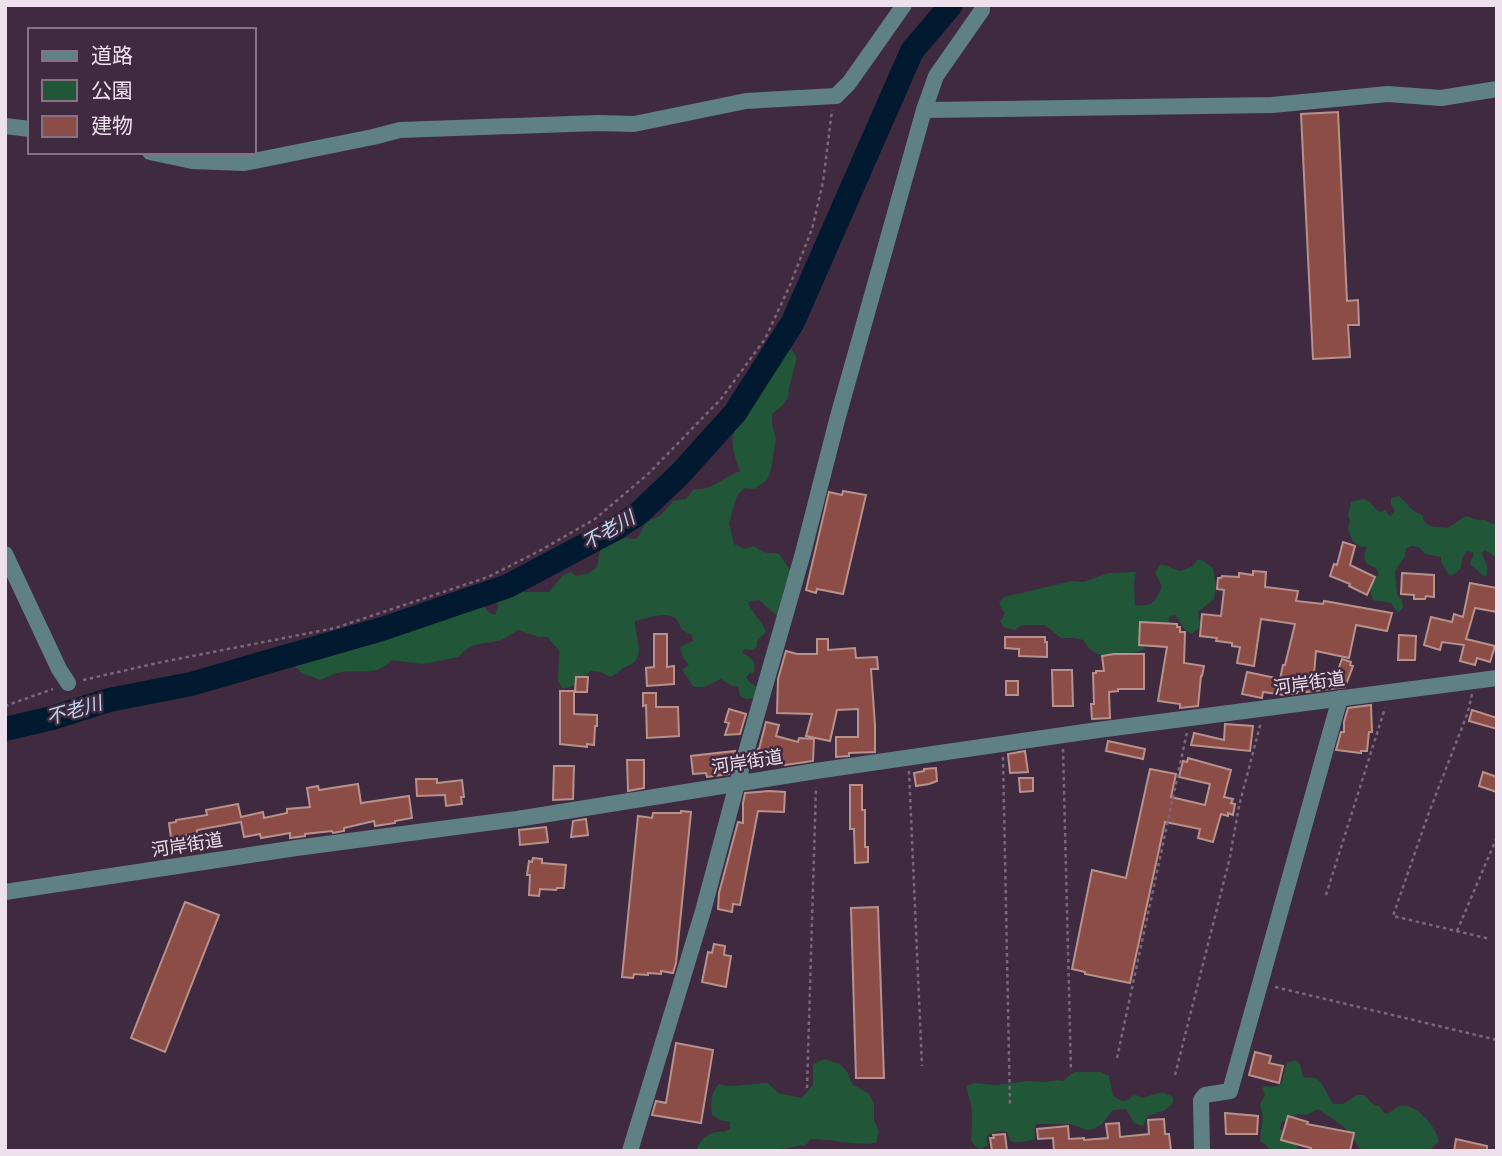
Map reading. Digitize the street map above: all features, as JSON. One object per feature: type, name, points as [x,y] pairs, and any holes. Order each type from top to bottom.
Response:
[{"type":"street","points":[[159,154],[192,161],[244,163],[373,138],[400,130],[634,124],[746,101],[836,96],[849,83],[904,5]]},
{"type":"street","points":[[630,1151],[703,911],[924,110],[936,76],[982,10],[982,5]]},
{"type":"street","points":[[924,110],[1272,105],[1388,94],[1441,98],[1497,89]]},
{"type":"street","points":[[5,126],[28,130]]},
{"type":"street","points":[[5,554],[68,683]]},
{"type":"street","name":"河岸街道","points":[[5,892],[296,848],[517,819],[909,757],[1497,678]]},
{"type":"street","points":[[1202,1151],[1201,1100],[1205,1096],[1230,1091],[1340,698]]},
{"type":"path","points":[[5,706],[68,683],[335,628],[488,577],[544,549],[594,519],[648,474],[721,400],[765,339],[812,229],[823,182],[834,96]]},
{"type":"path","points":[[1475,681],[1468,712],[1393,916],[1490,939]]},
{"type":"path","points":[[1326,895],[1390,692]]},
{"type":"path","points":[[1175,1075],[1264,708]]},
{"type":"path","points":[[1117,1058],[1190,718]]},
{"type":"path","points":[[1063,735],[1071,1071]]},
{"type":"path","points":[[1002,744],[1010,1107]]},
{"type":"path","points":[[909,757],[922,1066]]},
{"type":"path","points":[[807,1088],[816,771]]},
{"type":"path","points":[[1457,931],[1497,837]]},
{"type":"path","points":[[1260,984],[1497,1040]]},
{"type":"green space","points":[[791,349],[797,358],[788,398],[772,414],[776,438],[771,470],[767,480],[754,489],[744,488],[737,496],[729,523],[734,544],[744,549],[754,546],[765,552],[778,553],[791,571],[783,592],[785,601],[777,616],[759,600],[748,603],[766,632],[757,641],[757,647],[752,650],[744,649],[742,653],[754,663],[753,674],[750,673],[746,677],[757,687],[756,698],[746,699],[740,696],[738,686],[732,686],[721,679],[704,687],[694,687],[682,670],[689,665],[683,658],[680,647],[693,641],[692,635],[682,629],[676,619],[667,615],[635,621],[639,651],[630,665],[610,677],[591,671],[573,686],[563,689],[558,681],[559,650],[547,637],[518,630],[500,640],[472,646],[459,657],[422,664],[392,660],[375,670],[342,672],[320,680],[302,673],[294,665],[352,643],[398,631],[425,618],[434,619],[469,606],[483,604],[488,612],[495,615],[498,607],[496,598],[513,592],[549,592],[562,576],[571,572],[576,576],[589,573],[597,567],[600,549],[625,538],[637,539],[646,522],[660,516],[673,501],[686,499],[694,489],[712,486],[740,471],[732,442],[735,429],[746,417],[747,406],[741,393],[744,385],[760,382],[765,375],[761,364],[769,355],[778,356]]},
{"type":"green space","points":[[1399,496],[1422,515],[1430,526],[1447,528],[1466,516],[1497,524],[1497,558],[1485,550],[1482,553],[1487,568],[1485,577],[1470,564],[1474,553],[1466,551],[1461,568],[1455,574],[1449,575],[1441,557],[1425,554],[1419,547],[1411,546],[1406,549],[1405,556],[1395,571],[1397,595],[1402,600],[1403,607],[1398,613],[1391,603],[1373,600],[1370,586],[1379,575],[1376,568],[1367,564],[1364,558],[1366,546],[1361,547],[1353,542],[1348,529],[1351,502],[1365,499],[1380,512],[1385,510],[1390,516],[1395,511],[1391,498]]},
{"type":"green space","points":[[1197,560],[1202,560],[1213,568],[1216,588],[1214,599],[1198,612],[1200,627],[1192,634],[1186,631],[1175,615],[1170,616],[1168,626],[1145,640],[1143,650],[1126,655],[1102,656],[1089,648],[1083,640],[1061,638],[1045,625],[1022,625],[1015,630],[1005,628],[1000,622],[1005,613],[999,602],[1004,597],[1072,581],[1083,582],[1109,573],[1136,572],[1135,605],[1150,604],[1162,587],[1155,572],[1161,564],[1180,571],[1193,566]]},
{"type":"green space","points":[[824,1059],[840,1064],[853,1085],[868,1093],[874,1103],[874,1120],[879,1131],[876,1143],[811,1139],[806,1145],[764,1151],[696,1151],[707,1136],[730,1129],[730,1122],[712,1115],[712,1098],[719,1084],[737,1086],[768,1083],[778,1093],[802,1098],[813,1085],[813,1064]]},
{"type":"green space","points":[[1295,1060],[1300,1064],[1303,1077],[1318,1080],[1333,1104],[1343,1104],[1357,1095],[1364,1095],[1385,1114],[1400,1106],[1412,1108],[1430,1123],[1439,1141],[1429,1151],[1362,1151],[1344,1127],[1318,1109],[1281,1123],[1280,1129],[1293,1138],[1299,1151],[1270,1151],[1260,1141],[1263,1117],[1260,1104],[1265,1095],[1262,1088],[1280,1084],[1287,1063]]},
{"type":"green space","points":[[1075,1072],[1100,1072],[1109,1076],[1113,1096],[1122,1101],[1128,1100],[1134,1094],[1142,1098],[1162,1092],[1173,1097],[1173,1103],[1165,1110],[1148,1116],[1143,1126],[1134,1123],[1126,1109],[1113,1110],[1102,1124],[1094,1129],[1086,1130],[1068,1124],[1036,1124],[1035,1139],[1013,1142],[1007,1132],[997,1132],[987,1136],[987,1146],[980,1149],[975,1146],[971,1140],[972,1113],[967,1086],[974,1083],[996,1085],[1063,1081]]},
{"type":"building","points":[[1338,112],[1347,301],[1358,300],[1359,325],[1348,325],[1350,357],[1313,359],[1301,114]]},
{"type":"building","points":[[843,491],[866,495],[843,594],[817,589],[816,593],[806,590],[829,492],[842,495]]},
{"type":"building","points":[[1343,542],[1355,546],[1350,565],[1375,577],[1367,595],[1330,576],[1334,564],[1337,565]]},
{"type":"building","points":[[1253,571],[1266,572],[1265,587],[1298,591],[1296,601],[1323,604],[1324,601],[1392,613],[1387,631],[1356,625],[1349,658],[1316,651],[1314,674],[1336,676],[1342,659],[1351,662],[1350,665],[1353,666],[1345,687],[1298,691],[1284,695],[1263,692],[1262,698],[1242,694],[1247,672],[1280,679],[1295,624],[1261,619],[1254,666],[1237,663],[1240,647],[1216,641],[1217,638],[1200,636],[1202,614],[1221,616],[1224,590],[1217,589],[1218,578],[1239,577],[1239,573],[1253,575]]},
{"type":"building","points":[[1402,573],[1434,575],[1434,597],[1414,599],[1414,595],[1401,594]]},
{"type":"building","points":[[1470,583],[1497,588],[1497,612],[1475,608],[1466,639],[1495,646],[1490,662],[1477,658],[1475,665],[1460,661],[1464,645],[1442,642],[1440,650],[1424,645],[1431,617],[1452,622],[1454,614],[1463,617]]},
{"type":"building","points":[[1140,622],[1177,624],[1180,632],[1185,632],[1184,663],[1204,666],[1198,706],[1180,708],[1180,704],[1158,701],[1167,647],[1139,645]]},
{"type":"building","points":[[654,634],[667,634],[667,667],[674,666],[674,684],[647,686],[646,668],[654,667]]},
{"type":"building","points":[[1399,635],[1416,636],[1415,660],[1398,660]]},
{"type":"building","points":[[1005,637],[1045,637],[1047,657],[1019,656],[1019,649],[1005,648]]},
{"type":"building","points":[[817,639],[828,639],[828,650],[855,648],[856,658],[877,657],[878,669],[871,669],[875,752],[849,753],[849,756],[836,757],[836,737],[858,737],[858,709],[837,710],[830,741],[806,736],[812,714],[777,713],[778,679],[786,651],[817,654]]},
{"type":"building","points":[[1144,654],[1144,689],[1118,689],[1109,692],[1110,718],[1092,719],[1093,673],[1104,671],[1102,656]]},
{"type":"building","points":[[1052,670],[1072,670],[1073,706],[1053,706]]},
{"type":"building","points":[[576,677],[588,677],[587,692],[575,692]]},
{"type":"building","points":[[1006,681],[1018,681],[1018,695],[1006,695]]},
{"type":"building","points":[[560,691],[574,691],[574,714],[597,715],[594,745],[587,744],[587,747],[560,744]]},
{"type":"building","points":[[643,693],[656,693],[656,707],[678,707],[679,736],[647,738]]},
{"type":"building","points":[[1371,705],[1372,732],[1369,732],[1367,751],[1361,753],[1336,750],[1341,732],[1344,732],[1348,708]]},
{"type":"building","points":[[729,709],[746,714],[740,734],[725,735],[729,723],[725,722]]},
{"type":"building","points":[[1472,710],[1497,718],[1497,729],[1469,721]]},
{"type":"building","points":[[766,722],[779,725],[776,736],[798,742],[799,738],[814,739],[813,761],[785,765],[755,761]]},
{"type":"building","points":[[1225,724],[1253,726],[1250,751],[1191,745],[1194,733],[1224,740]]},
{"type":"building","points":[[1108,741],[1145,749],[1143,759],[1106,751]]},
{"type":"building","points":[[735,751],[729,774],[707,777],[706,773],[693,774],[691,756]]},
{"type":"building","points":[[1025,751],[1028,772],[1010,773],[1008,754]]},
{"type":"building","points":[[1188,758],[1231,770],[1224,797],[1233,799],[1233,815],[1221,814],[1213,842],[1198,838],[1200,829],[1165,822],[1130,983],[1072,969],[1092,870],[1126,878],[1150,769],[1176,774],[1171,797],[1205,805],[1210,784],[1179,777],[1183,761],[1187,762]]},
{"type":"building","points":[[627,760],[644,760],[644,788],[628,791]]},
{"type":"building","points":[[554,766],[574,766],[573,799],[553,800]]},
{"type":"building","points":[[936,768],[937,781],[916,786],[914,773]]},
{"type":"building","points":[[1483,772],[1497,777],[1497,792],[1479,786]]},
{"type":"building","points":[[1019,778],[1033,778],[1033,791],[1020,792]]},
{"type":"building","points":[[416,779],[437,779],[437,783],[462,780],[462,804],[446,806],[445,795],[417,796]]},
{"type":"building","points":[[358,784],[361,803],[409,796],[412,818],[375,826],[374,821],[344,828],[344,831],[290,838],[290,833],[261,838],[260,834],[244,837],[241,822],[171,838],[169,823],[207,815],[206,810],[238,804],[241,817],[263,812],[264,818],[287,813],[287,809],[310,807],[307,788],[318,786],[319,790]]},
{"type":"building","points":[[850,785],[862,785],[868,862],[855,863],[854,829],[850,829]]},
{"type":"building","points":[[785,792],[784,812],[758,811],[740,905],[733,904],[732,912],[718,909],[719,893],[738,822],[743,823],[745,793]]},
{"type":"building","points":[[691,812],[673,973],[661,971],[661,974],[622,977],[638,816],[652,818],[653,813]]},
{"type":"building","points":[[586,819],[588,835],[571,837],[573,821]]},
{"type":"building","points":[[546,827],[548,842],[520,845],[519,830]]},
{"type":"building","points":[[533,858],[542,859],[542,863],[566,865],[564,888],[540,889],[539,896],[529,895],[530,875],[527,875],[529,861],[532,862]]},
{"type":"building","points":[[185,902],[219,915],[165,1052],[131,1038]]},
{"type":"building","points":[[878,907],[884,1078],[856,1078],[851,908]]},
{"type":"building","points":[[714,944],[725,946],[724,955],[731,956],[726,987],[702,982],[708,952],[712,953]]},
{"type":"building","points":[[676,1043],[713,1050],[701,1123],[652,1115],[656,1101],[666,1103]]},
{"type":"building","points":[[1255,1052],[1271,1056],[1269,1063],[1283,1066],[1279,1083],[1249,1075]]},
{"type":"building","points":[[1225,1113],[1258,1116],[1257,1134],[1226,1134]]},
{"type":"building","points":[[1288,1116],[1308,1122],[1307,1124],[1354,1133],[1350,1151],[1311,1151],[1311,1148],[1281,1140]]},
{"type":"building","points":[[1164,1119],[1165,1134],[1169,1134],[1171,1151],[1054,1151],[1053,1138],[1038,1139],[1037,1129],[1068,1126],[1069,1139],[1108,1138],[1106,1124],[1119,1123],[1120,1137],[1149,1134],[1148,1120]]},
{"type":"building","points":[[1005,1134],[1007,1151],[992,1151],[990,1138],[994,1138],[993,1135]]},
{"type":"building","points":[[1456,1139],[1487,1146],[1487,1151],[1454,1151]]},
{"type":"waterway","name":"不老川","points":[[5,729],[109,700],[191,684],[382,629],[508,586],[638,514],[680,474],[735,413],[793,322],[912,51],[951,5]]}]
